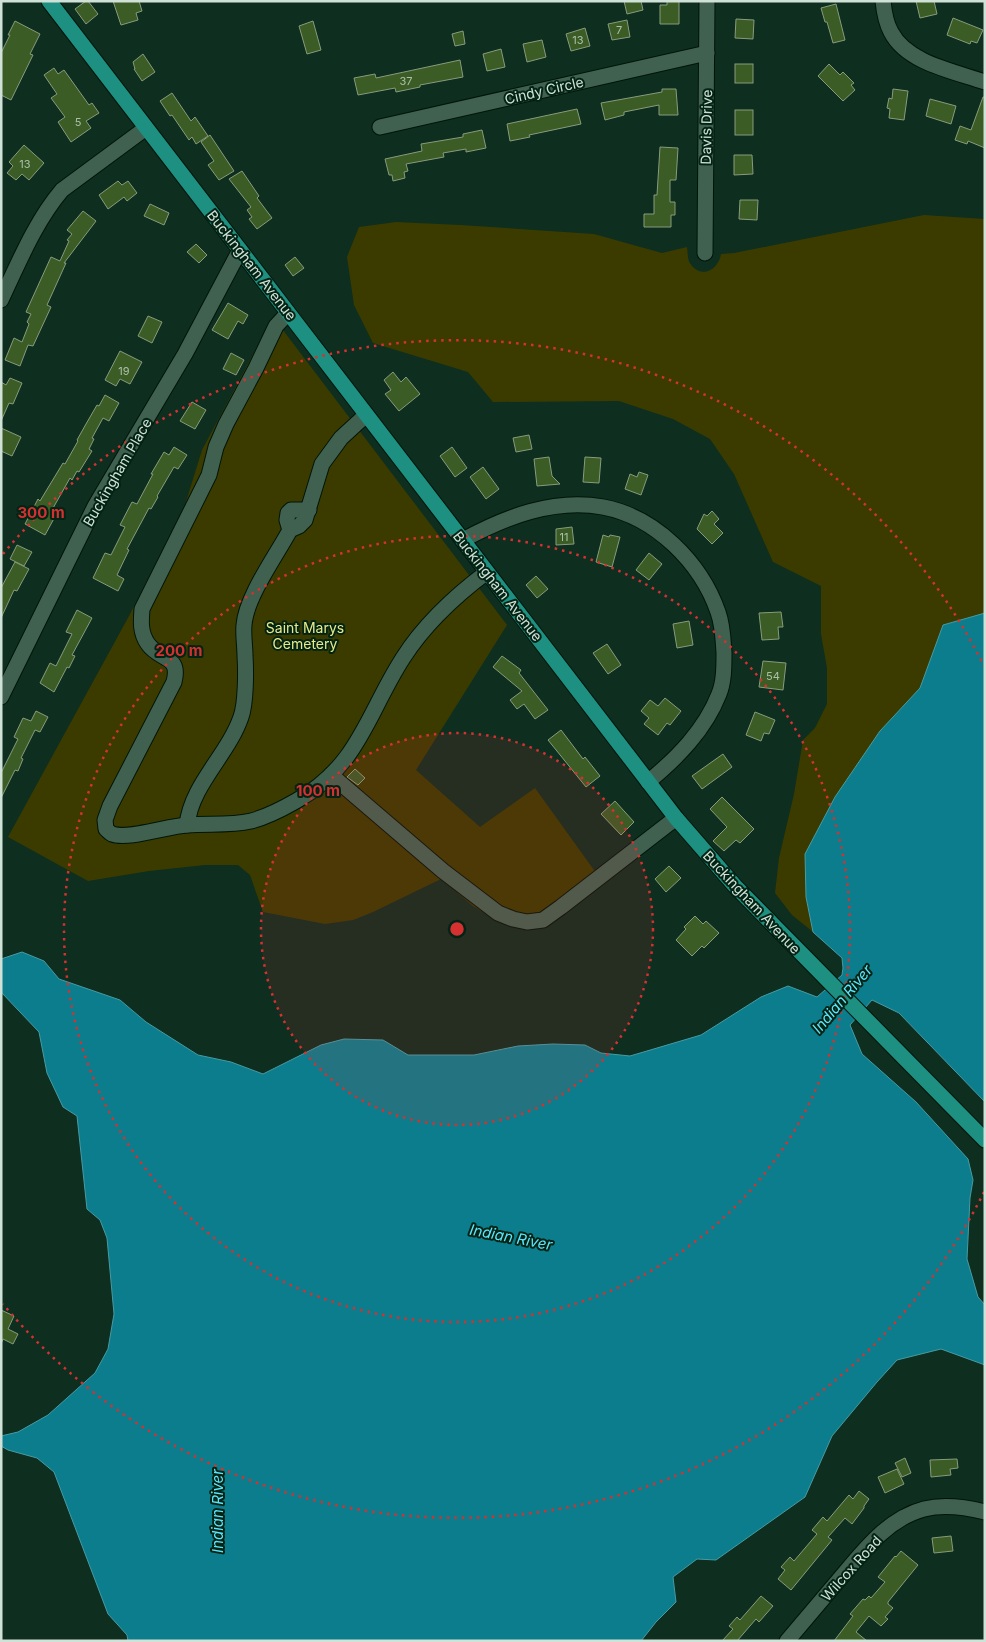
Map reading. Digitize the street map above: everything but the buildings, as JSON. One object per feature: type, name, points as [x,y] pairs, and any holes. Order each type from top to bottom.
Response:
[{"type":"main road","name":"Buckingham Avenue","points":[[48,1],[676,818],[735,886],[985,1140]]},
{"type":"street","name":"Davis Drive","points":[[705,254],[707,1]]},
{"type":"street","points":[[883,1],[890,31],[901,46],[917,59],[985,82]]},
{"type":"street","name":"Cindy Circle","points":[[380,127],[707,53]]},
{"type":"street","points":[[1,300],[42,216],[62,190],[146,128]]},
{"type":"street","name":"Buckingham Place","points":[[1,697],[95,506],[185,354],[240,250]]},
{"type":"street","points":[[288,313],[276,326],[226,424],[216,447],[209,475],[142,609],[141,628],[147,643],[155,652],[172,661],[176,668],[176,674],[174,682],[110,806],[105,820],[106,829],[112,834],[125,835],[187,825],[226,825],[252,820],[280,810],[312,792],[332,775],[353,749],[398,666],[420,634],[446,606],[487,572]]},
{"type":"street","points":[[187,825],[190,806],[204,780],[235,734],[242,714],[245,658],[243,627],[248,605],[290,530],[306,520],[322,464],[341,438],[366,415]]},
{"type":"street","points":[[463,540],[480,530],[539,509],[572,504],[604,507],[644,522],[668,540],[695,567],[708,587],[718,613],[723,634],[723,674],[720,692],[708,715],[687,745],[648,782]]},
{"type":"street","points":[[332,775],[443,872],[480,901],[498,913],[527,922],[543,920],[676,818]]},
{"type":"street","name":"Wilcox Road","points":[[787,1641],[866,1548],[886,1529],[910,1514],[939,1506],[969,1508],[985,1512]]},
{"type":"green space","points":[[924,215],[985,219],[985,613],[943,625],[920,688],[880,731],[806,897],[813,932],[792,915],[775,893],[779,858],[794,794],[803,740],[815,728],[827,704],[827,668],[821,634],[821,586],[773,562],[734,474],[710,439],[673,419],[619,401],[493,402],[468,372],[373,343],[354,305],[347,257],[359,227],[396,222],[594,234],[662,253],[687,247],[690,264],[701,272],[706,272],[717,264],[721,254]]},
{"type":"green space","name":"Saint Marys Cemetery","points":[[273,317],[507,625],[416,770],[480,827],[535,788],[604,884],[554,920],[494,919],[473,906],[441,879],[353,920],[325,924],[263,912],[250,875],[238,865],[205,865],[149,871],[88,881],[8,837],[129,616],[185,505],[202,450]]},
{"type":"water","name":"Indian River","points":[[985,613],[985,1102],[899,1013],[872,1000],[850,1025],[862,1054],[916,1102],[968,1159],[973,1180],[970,1198],[967,1259],[978,1297],[985,1305],[985,1365],[941,1349],[897,1360],[832,1436],[805,1497],[716,1560],[697,1559],[673,1577],[676,1602],[656,1622],[641,1641],[128,1641],[127,1635],[108,1614],[54,1472],[37,1458],[8,1450],[1,1446],[1,1436],[18,1432],[48,1415],[95,1373],[108,1349],[114,1314],[107,1238],[100,1220],[87,1209],[77,1116],[63,1107],[47,1073],[39,1032],[1,992],[1,959],[22,952],[44,961],[59,979],[120,1000],[146,1022],[198,1055],[231,1062],[263,1074],[321,1045],[344,1039],[383,1040],[408,1055],[474,1055],[518,1046],[553,1044],[585,1045],[601,1053],[630,1056],[701,1035],[761,997],[788,986],[817,997],[842,975],[843,968],[842,958],[813,932],[806,897],[805,854],[835,797],[880,731],[920,688],[943,625]]}]
